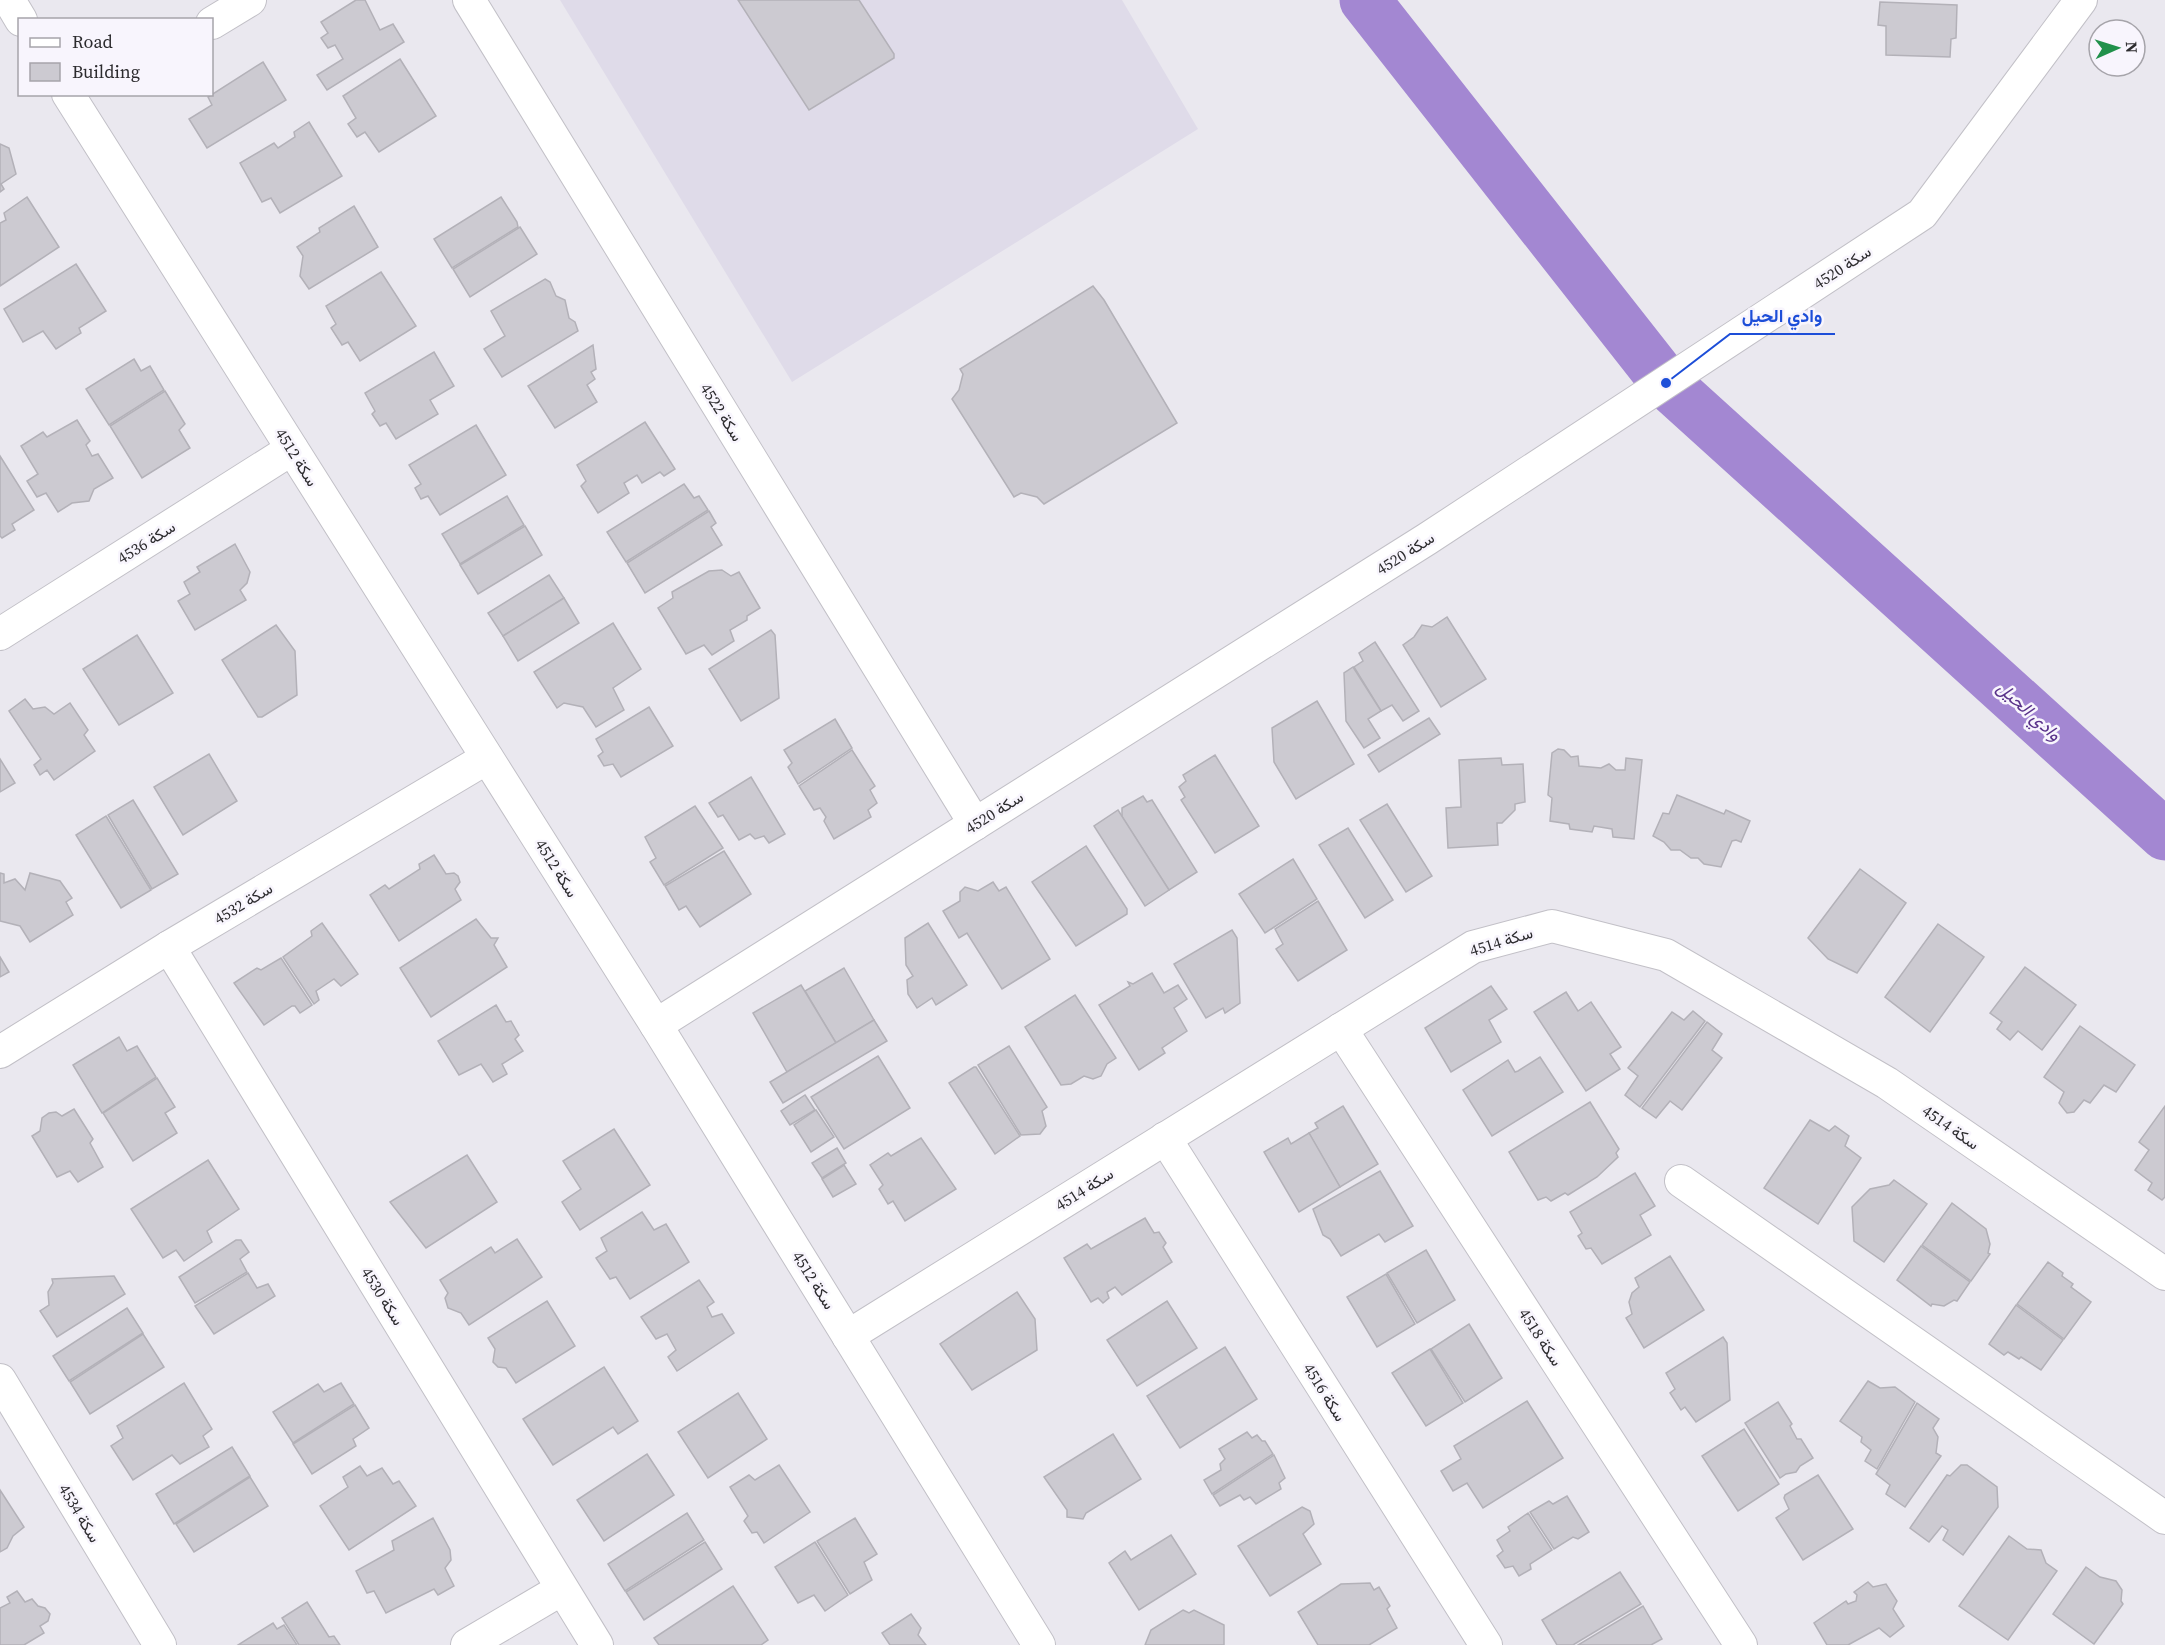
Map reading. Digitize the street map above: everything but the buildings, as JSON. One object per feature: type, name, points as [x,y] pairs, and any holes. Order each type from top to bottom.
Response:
[{"type":"street","points":[[9,0],[20,18]]},
{"type":"street","points":[[213,22],[250,0]]},
{"type":"street","name":"سكة 4522","points":[[469,0],[975,824]]},
{"type":"street","name":"سكة 4520","points":[[656,1024],[1427,539],[1922,214],[2082,0]]},
{"type":"street","name":"سكة 4512","points":[[79,98],[292,449],[656,1024],[1039,1645]]},
{"type":"street","name":"سكة 4536","points":[[0,634],[292,449]]},
{"type":"street","name":"سكة 4532","points":[[0,1052],[169,947],[487,758]]},
{"type":"street","name":"سكة 4514","points":[[848,1336],[1473,947],[1552,926],[1666,955],[1887,1083],[2165,1274]]},
{"type":"street","name":"سكة 4530","points":[[169,947],[597,1645]]},
{"type":"street","name":"سكة 4518","points":[[1341,1029],[1741,1645]]},
{"type":"street","name":"سكة 4516","points":[[1165,1138],[1486,1645]]},
{"type":"street","points":[[1681,1181],[2165,1518]]},
{"type":"street","name":"سكة 4534","points":[[0,1380],[160,1645]]},
{"type":"street","points":[[466,1645],[562,1589]]},
{"type":"shaded area","points":[[560,0],[1122,0],[1198,129],[792,382]]},
{"type":"waterway","name":"وادي الحيل","points":[[1365,0],[1666,383],[2165,835]]},
{"type":"place","name":"وادي الحيل","points":[[1666,383]]}]
